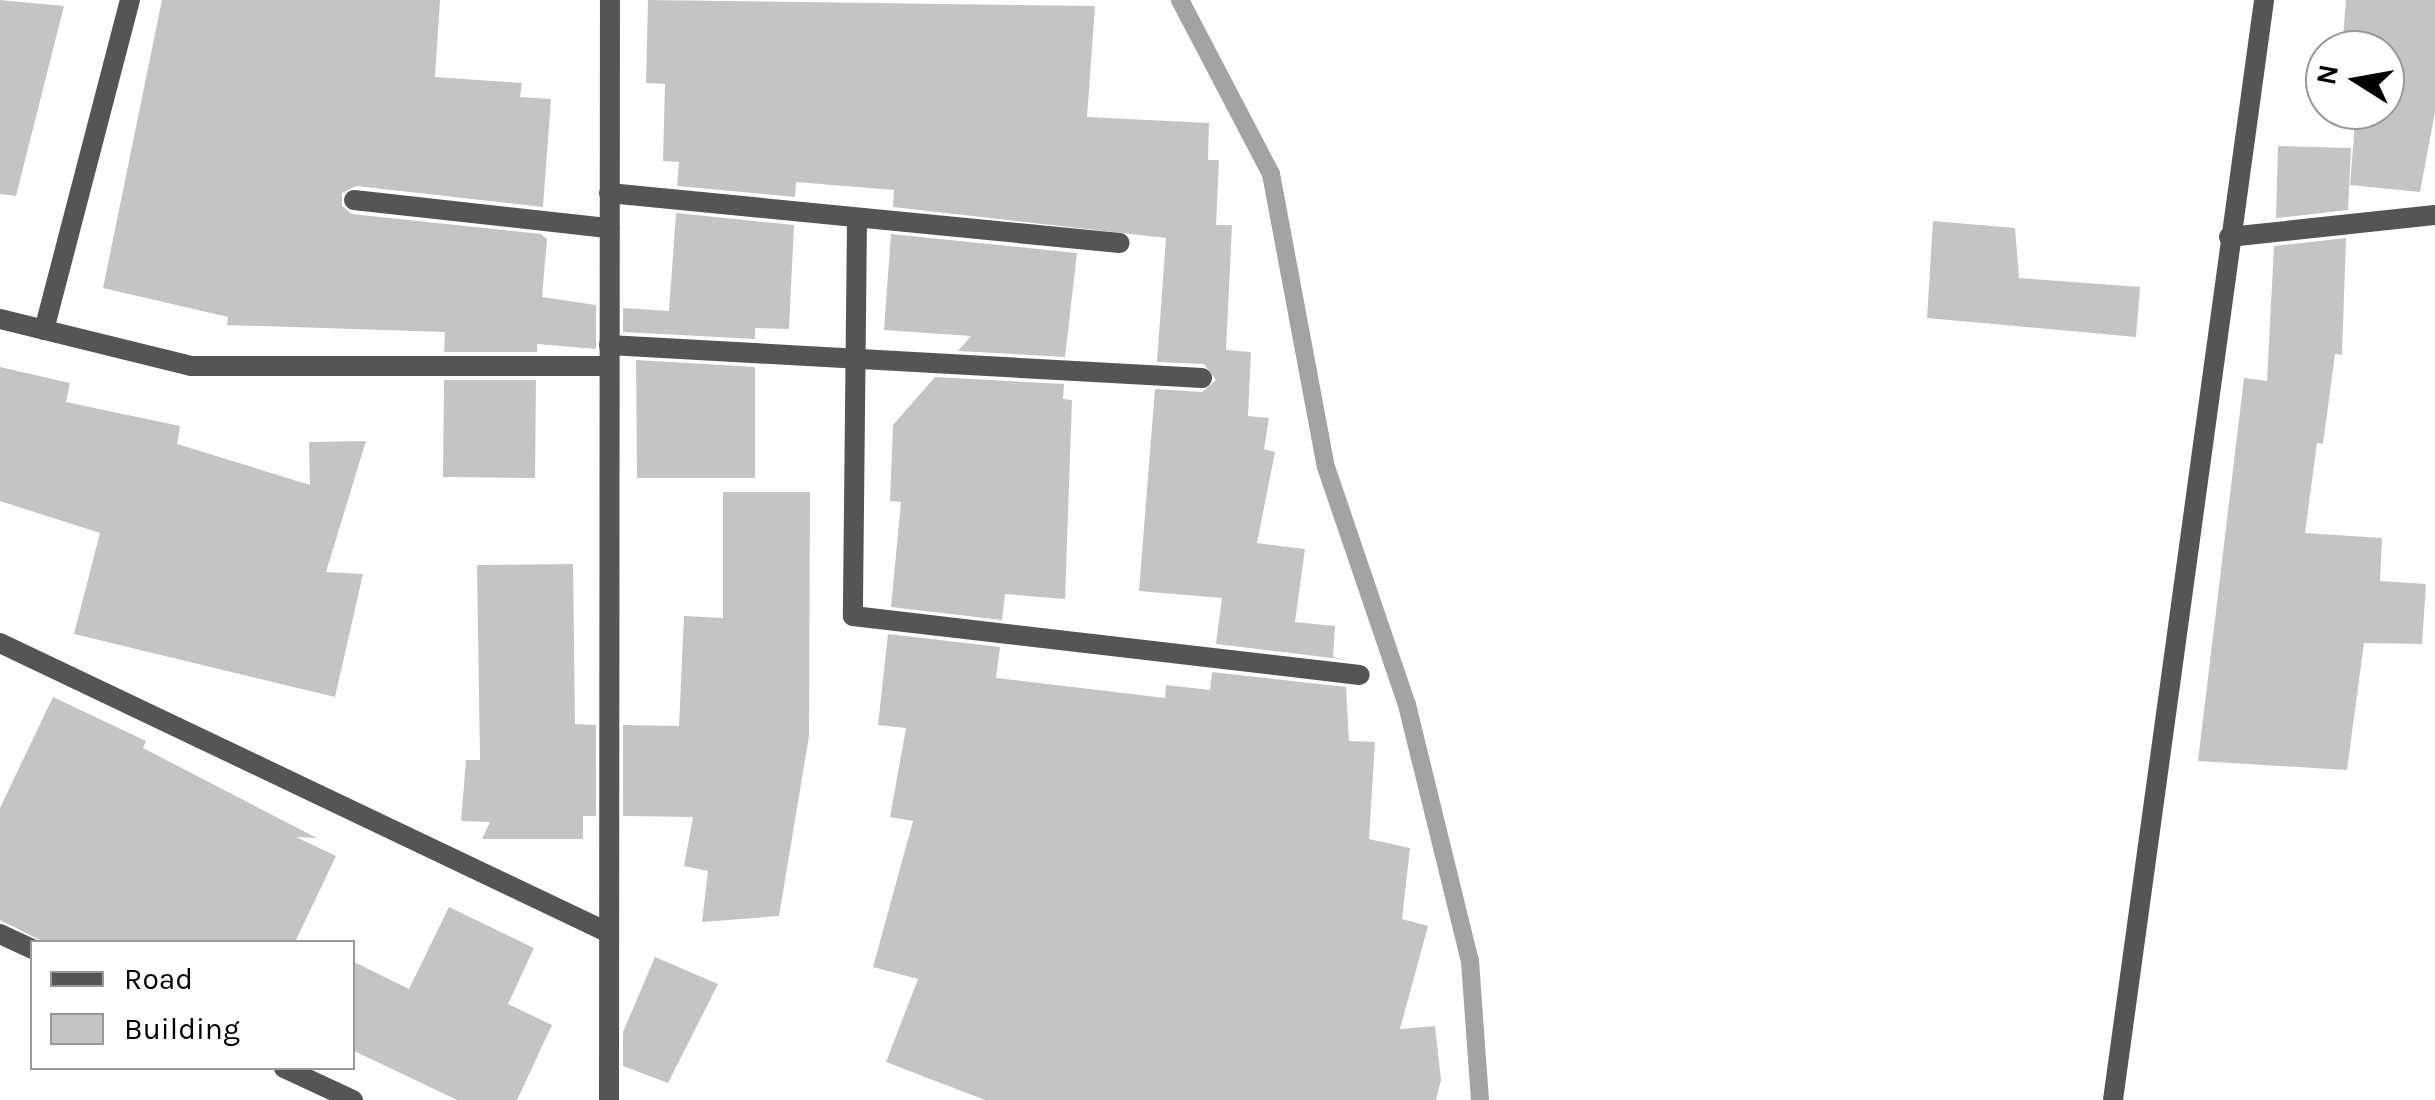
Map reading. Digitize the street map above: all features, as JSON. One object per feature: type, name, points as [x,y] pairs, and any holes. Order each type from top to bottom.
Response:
[{"type":"street","points":[[44,330],[130,0]]},
{"type":"street","points":[[609,1100],[610,0]]},
{"type":"street","points":[[2114,1100],[2264,0]]},
{"type":"street","points":[[609,194],[1120,242]]},
{"type":"street","points":[[354,200],[609,228]]},
{"type":"street","points":[[2229,237],[2435,215]]},
{"type":"street","points":[[857,220],[853,616],[1360,676]]},
{"type":"street","points":[[0,319],[191,366],[608,356],[855,355],[1202,378]]},
{"type":"street","points":[[0,643],[607,932]]},
{"type":"street","points":[[0,934],[30,949]]},
{"type":"street","points":[[288,1070],[353,1100]]},
{"type":"building","points":[[0,0],[64,6],[16,196],[0,194]]},
{"type":"building","points":[[162,0],[440,0],[435,77],[522,83],[520,97],[551,99],[543,207],[356,186],[342,193],[342,206],[352,214],[541,234],[547,239],[542,297],[596,305],[596,349],[537,344],[537,352],[444,352],[445,332],[227,325],[228,317],[103,288]]},
{"type":"building","points":[[648,0],[1095,6],[1087,117],[1209,123],[1208,160],[1219,160],[1216,225],[1232,225],[1226,350],[1251,352],[1248,416],[1269,418],[1264,449],[1275,452],[1257,543],[1305,549],[1295,622],[1335,626],[1333,657],[1348,660],[1216,644],[1222,598],[1139,591],[1155,389],[1202,392],[1216,380],[1204,364],[1157,362],[1166,238],[893,207],[894,190],[796,182],[795,197],[677,186],[679,162],[663,161],[665,84],[646,83]]},
{"type":"building","points":[[2346,0],[2435,0],[2435,112],[2420,192],[2350,185],[2354,130],[2405,130],[2405,30],[2344,30]]},
{"type":"building","points":[[2278,146],[2351,148],[2348,210],[2276,218]]},
{"type":"building","points":[[676,213],[794,225],[789,329],[755,328],[755,339],[623,332],[623,308],[669,311]]},
{"type":"building","points":[[1933,221],[2015,228],[2019,278],[2140,287],[2136,337],[1927,318]]},
{"type":"building","points":[[891,234],[1077,253],[1065,357],[958,351],[971,336],[884,330]]},
{"type":"building","points":[[2346,238],[2342,355],[2335,354],[2323,444],[2317,443],[2305,533],[2382,538],[2380,581],[2426,584],[2422,644],[2364,643],[2347,770],[2198,761],[2244,378],[2267,381],[2274,246]]},
{"type":"building","points":[[636,360],[755,367],[755,478],[637,478]]},
{"type":"building","points":[[0,367],[70,383],[66,402],[180,426],[177,444],[310,485],[309,442],[366,441],[326,572],[363,574],[335,697],[74,634],[100,533],[0,501]]},
{"type":"building","points":[[935,377],[1064,384],[1063,399],[1072,400],[1065,599],[1005,594],[1002,620],[891,607],[901,502],[890,501],[893,425]]},
{"type":"building","points":[[444,380],[536,380],[535,478],[443,477]]},
{"type":"building","points":[[723,492],[810,492],[809,736],[779,916],[702,922],[708,871],[684,866],[693,817],[623,816],[623,725],[679,726],[684,616],[723,618]]},
{"type":"building","points":[[573,564],[575,724],[596,725],[596,816],[583,816],[583,839],[482,839],[490,822],[461,821],[466,760],[480,760],[477,565]]},
{"type":"building","points":[[888,634],[1000,647],[996,678],[1165,698],[1166,685],[1210,690],[1212,672],[1346,687],[1349,741],[1375,742],[1369,839],[1410,848],[1402,919],[1428,926],[1400,1029],[1435,1026],[1441,1080],[1436,1100],[985,1100],[886,1062],[918,979],[873,967],[913,821],[890,817],[906,728],[878,725]]},
{"type":"building","points":[[53,697],[146,741],[143,748],[317,838],[296,837],[336,856],[296,940],[40,940],[0,920],[0,808]]},
{"type":"building","points":[[449,907],[534,948],[508,1004],[552,1025],[517,1100],[457,1100],[355,1051],[355,962],[409,989]]},
{"type":"building","points":[[655,957],[718,984],[668,1083],[623,1066],[623,1032]]},
{"type":"waterway","points":[[1180,0],[1271,174],[1326,467],[1407,705],[1470,961],[1480,1100]]}]
